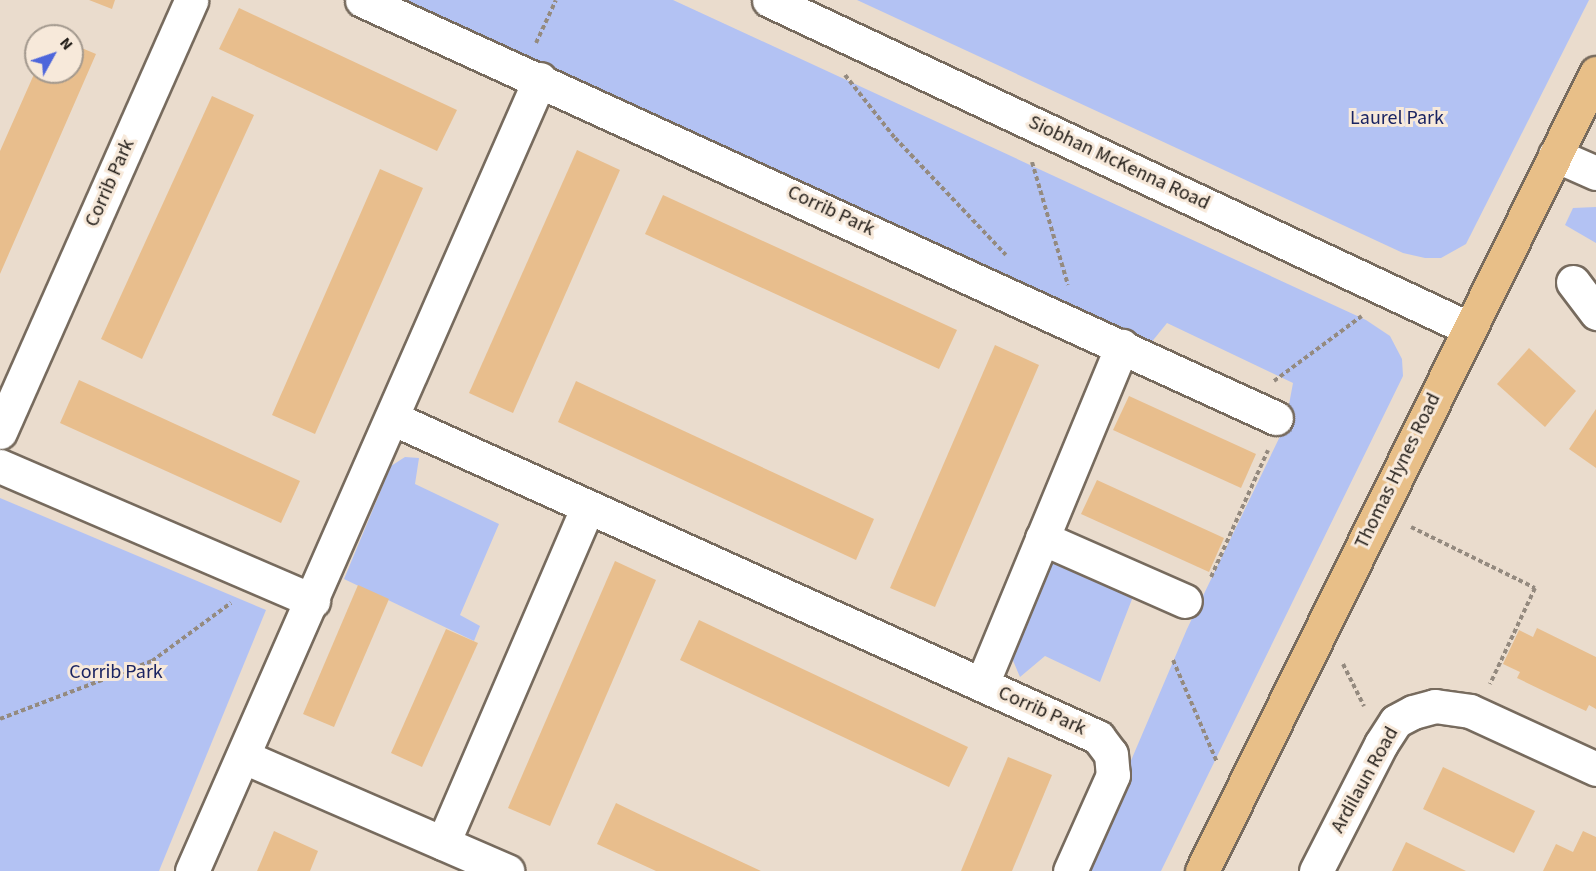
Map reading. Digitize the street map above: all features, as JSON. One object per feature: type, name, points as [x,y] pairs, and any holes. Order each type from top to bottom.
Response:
[{"type":"main road","name":"Thomas Hynes Road","points":[[1202,871],[1468,328],[1596,73]]},
{"type":"street","name":"Corrib Park","points":[[0,432],[191,0]]},
{"type":"street","name":"Corrib Park","points":[[362,0],[537,63],[1080,326],[1245,402],[1273,431]]},
{"type":"street","name":"Siobhan McKenna Road","points":[[769,0],[1468,328]]},
{"type":"street","points":[[192,871],[392,418],[537,63]]},
{"type":"street","points":[[1555,154],[1596,173]]},
{"type":"street","points":[[1574,282],[1596,313]]},
{"type":"street","name":"Corrib Park","points":[[982,684],[1122,346]]},
{"type":"street","name":"Corrib Park","points":[[392,418],[1098,737],[1111,754],[1113,775],[1070,871]]},
{"type":"street","points":[[0,466],[313,601]]},
{"type":"street","points":[[443,843],[588,507]]},
{"type":"street","points":[[1042,538],[1197,591]]},
{"type":"street","name":"Ardilaun Road","points":[[1316,871],[1386,736],[1396,721],[1413,712],[1435,706],[1470,711],[1596,769]]},
{"type":"street","points":[[244,757],[507,871]]},
{"type":"path","points":[[537,63],[556,0]]},
{"type":"path","points":[[840,69],[895,138],[1010,260]]},
{"type":"path","points":[[1031,159],[1080,326]]},
{"type":"path","points":[[1245,402],[1365,315]]},
{"type":"path","points":[[1197,591],[1273,431]]},
{"type":"path","points":[[1410,526],[1535,588],[1488,688]]},
{"type":"path","points":[[0,719],[152,661],[231,603],[253,574]]},
{"type":"path","points":[[1173,660],[1219,766]]},
{"type":"path","points":[[1343,663],[1369,718]]},
{"type":"green space","points":[[396,0],[673,0],[1366,320],[1390,336],[1402,359],[1403,376],[1161,871],[1084,871],[1187,629],[1285,426],[1293,383],[1167,323],[1150,344]]},
{"type":"green space","name":"Laurel Park","points":[[857,0],[1589,0],[1466,244],[1441,258],[1425,258],[1403,253]]},
{"type":"green space","points":[[1596,207],[1596,243],[1565,225],[1573,208]]},
{"type":"green space","points":[[405,457],[419,458],[415,484],[499,524],[460,615],[480,626],[474,641],[344,579],[391,466]]},
{"type":"green space","name":"Corrib Park","points":[[0,498],[266,610],[159,871],[0,871]]},
{"type":"green space","points":[[1052,559],[1134,594],[1100,682],[1045,656],[1020,677],[1011,656]]},
{"type":"building","points":[[89,0],[115,0],[112,9]]},
{"type":"building","points":[[239,8],[457,110],[437,151],[219,49]]},
{"type":"building","points":[[84,49],[96,54],[84,82]]},
{"type":"building","points":[[30,84],[83,84],[0,274],[0,151]]},
{"type":"building","points":[[212,96],[254,115],[142,359],[101,339]]},
{"type":"building","points":[[577,150],[620,170],[513,413],[469,393]]},
{"type":"building","points":[[380,169],[423,188],[315,434],[272,415]]},
{"type":"building","points":[[663,195],[957,330],[939,369],[645,234]]},
{"type":"building","points":[[995,345],[1039,365],[935,607],[890,588]]},
{"type":"building","points":[[1529,348],[1576,391],[1545,427],[1497,384]]},
{"type":"building","points":[[79,380],[300,481],[281,523],[60,423]]},
{"type":"building","points":[[576,381],[874,519],[856,560],[558,422]]},
{"type":"building","points":[[1129,396],[1256,454],[1241,488],[1113,430]]},
{"type":"building","points":[[1596,409],[1596,468],[1569,449]]},
{"type":"building","points":[[1097,480],[1224,538],[1209,572],[1081,514]]},
{"type":"building","points":[[615,561],[656,580],[550,826],[508,808]]},
{"type":"building","points":[[358,585],[389,599],[334,727],[303,714]]},
{"type":"building","points":[[699,620],[968,747],[949,787],[680,660]]},
{"type":"building","points":[[1537,628],[1596,657],[1596,709],[1589,705],[1586,711],[1550,694],[1517,678],[1520,672],[1503,664],[1519,630],[1533,637]]},
{"type":"building","points":[[446,629],[478,643],[422,767],[391,753]]},
{"type":"building","points":[[1008,757],[1052,775],[1012,871],[961,871]]},
{"type":"building","points":[[1443,767],[1535,811],[1514,853],[1423,809]]},
{"type":"building","points":[[616,803],[761,871],[656,871],[597,844]]},
{"type":"building","points":[[274,831],[318,851],[310,871],[257,871]]},
{"type":"building","points":[[1583,831],[1596,837],[1596,871],[1543,871],[1556,844],[1573,852]]},
{"type":"building","points":[[1406,842],[1466,871],[1392,871]]}]
